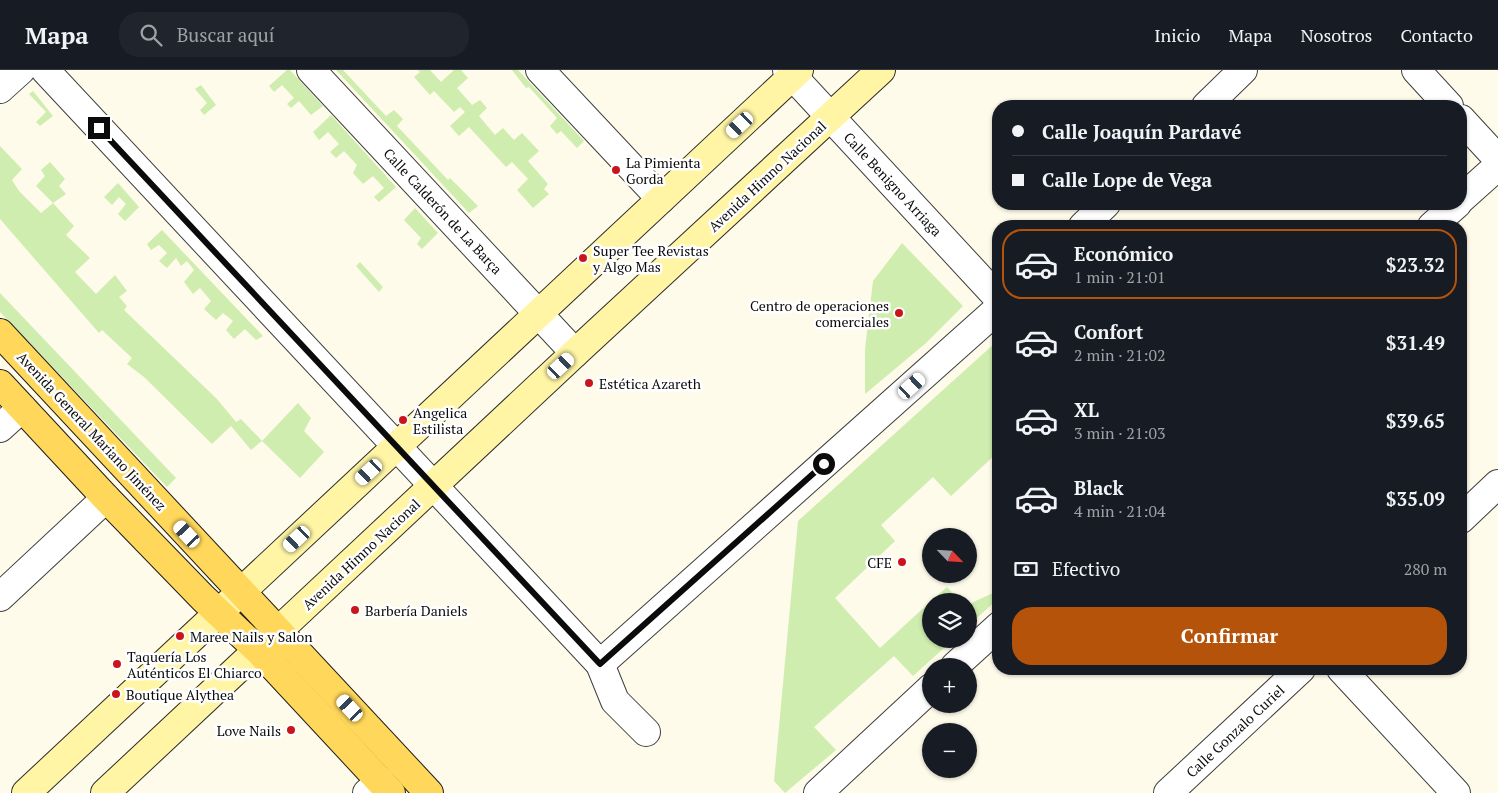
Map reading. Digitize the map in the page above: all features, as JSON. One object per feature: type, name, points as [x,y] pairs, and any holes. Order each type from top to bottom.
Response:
[{"type":"main road","name":"Avenida Himno Nacional","points":[[105,793],[259,651],[278,631],[575,353],[881,70]]},
{"type":"main road","points":[[26,793],[539,314],[793,72]]},
{"type":"main road","name":"Avenida General Mariano Jiménez","points":[[0,333],[429,793]]},
{"type":"main road","points":[[0,384],[106,498],[259,651],[379,789]]},
{"type":"street","points":[[0,89],[21,70]]},
{"type":"street","points":[[45,70],[398,445],[433,486],[600,664],[615,701],[646,732]]},
{"type":"street","name":"Calle Calderón de La Barça","points":[[312,70],[575,353]]},
{"type":"street","points":[[540,70],[661,199]]},
{"type":"street","points":[[1212,100],[1243,70]]},
{"type":"street","points":[[1416,70],[1444,100]]},
{"type":"street","name":"Calle Benigno Arriaga","points":[[793,72],[831,117],[992,291]]},
{"type":"street","points":[[1467,126],[1498,159]]},
{"type":"street","points":[[1467,194],[1498,166]]},
{"type":"street","points":[[1089,220],[1100,210]]},
{"type":"street","points":[[1439,220],[1450,210]]},
{"type":"street","points":[[600,664],[992,314]]},
{"type":"street","points":[[0,428],[22,408]]},
{"type":"street","points":[[1467,513],[1498,484]]},
{"type":"street","points":[[0,596],[106,498]]},
{"type":"street","points":[[964,658],[992,632]]},
{"type":"street","name":"Calle Gonzalo Curiel","points":[[1168,793],[1295,675]]},
{"type":"street","points":[[1347,675],[1456,793]]},
{"type":"street","points":[[818,793],[922,696]]},
{"type":"green space","points":[[287,70],[290,70],[323,106],[311,115],[299,101],[291,108],[287,104],[294,98],[282,85],[274,92],[269,86]]},
{"type":"green space","points":[[336,70],[343,70],[386,116],[394,110],[403,119],[397,126],[448,180],[450,178],[478,206],[469,213]]},
{"type":"green space","points":[[418,70],[430,70],[441,82],[454,70],[461,70],[468,78],[457,88],[472,105],[480,100],[487,108],[479,116],[495,135],[503,128],[514,140],[522,133],[539,151],[528,161],[548,184],[544,189],[549,194],[533,208],[517,190],[528,179],[512,162],[506,167],[469,127],[459,136],[450,126],[465,112],[460,107],[454,112],[434,91],[430,95],[414,77],[420,72]]},
{"type":"green space","points":[[512,70],[518,70],[584,141],[577,148],[561,131],[557,134],[550,126],[557,118],[529,87],[526,88]]},
{"type":"green space","points":[[201,85],[216,105],[204,115],[200,110],[207,103],[195,89]]},
{"type":"green space","points":[[33,91],[53,116],[40,126],[36,122],[46,112],[29,94]]},
{"type":"green space","points":[[331,115],[396,187],[379,202],[374,197],[384,188],[373,176],[363,184],[353,173],[357,165],[344,151],[336,158],[330,152],[339,144],[328,132],[319,140],[313,132]]},
{"type":"green space","points":[[0,146],[22,169],[12,180],[19,191],[41,213],[53,203],[74,226],[66,235],[90,258],[75,272],[96,294],[115,275],[127,291],[119,297],[127,306],[124,310],[217,399],[236,422],[241,419],[262,441],[251,450],[231,426],[212,444],[144,377],[127,364],[132,358],[102,330],[99,333],[0,219]]},
{"type":"green space","points":[[50,162],[65,179],[59,186],[66,194],[53,203],[36,186],[45,176],[41,170]]},
{"type":"green space","points":[[118,183],[139,207],[125,221],[118,214],[126,204],[119,197],[112,205],[104,197]]},
{"type":"green space","points":[[415,208],[438,233],[422,249],[417,244],[421,238],[404,220]]},
{"type":"green space","points":[[162,230],[263,336],[256,340],[245,329],[234,339],[226,330],[233,321],[223,313],[216,320],[204,309],[211,301],[200,288],[193,294],[184,282],[194,270],[187,261],[181,266],[176,258],[167,268],[159,261],[167,253],[159,245],[151,250],[147,244]]},
{"type":"green space","points":[[902,243],[963,306],[926,343],[865,394],[865,349],[873,281]]},
{"type":"green space","points":[[360,262],[383,287],[379,292],[356,266]]},
{"type":"green space","points":[[0,293],[176,478],[167,487],[0,312]]},
{"type":"green space","points":[[992,346],[992,458],[951,496],[933,477],[881,525],[895,541],[835,598],[880,648],[922,609],[922,648],[944,648],[933,658],[922,658],[922,668],[913,676],[894,656],[814,727],[836,750],[785,793],[774,781],[798,521]]},
{"type":"green space","points":[[298,403],[311,418],[304,431],[324,452],[300,478],[262,441]]},
{"type":"green space","points":[[947,587],[953,593],[940,593]]},
{"type":"green space","points":[[992,593],[992,604],[977,618],[977,600]]},
{"type":"place","name":"La Pimienta Gorda","points":[[616,170]]},
{"type":"place","name":"Super Tee Revistas y Algo Mas","points":[[583,258]]},
{"type":"place","name":"Centro de operaciones comerciales","points":[[899,313]]},
{"type":"place","name":"Estética Azareth","points":[[589,383]]},
{"type":"place","name":"Angelica Estilista","points":[[403,420]]},
{"type":"place","name":"CFE","points":[[902,562]]},
{"type":"place","name":"Barbería Daniels","points":[[355,610]]},
{"type":"place","name":"Maree Nails y Salon","points":[[180,636]]},
{"type":"place","name":"Taquería Los Auténticos El Chiarco","points":[[117,664]]},
{"type":"place","name":"Boutique Alythea","points":[[116,694]]},
{"type":"place","name":"Love Nails","points":[[291,730]]},
{"type":"route","points":[[99,128],[398,445],[433,486],[600,664],[824,464]]}]
